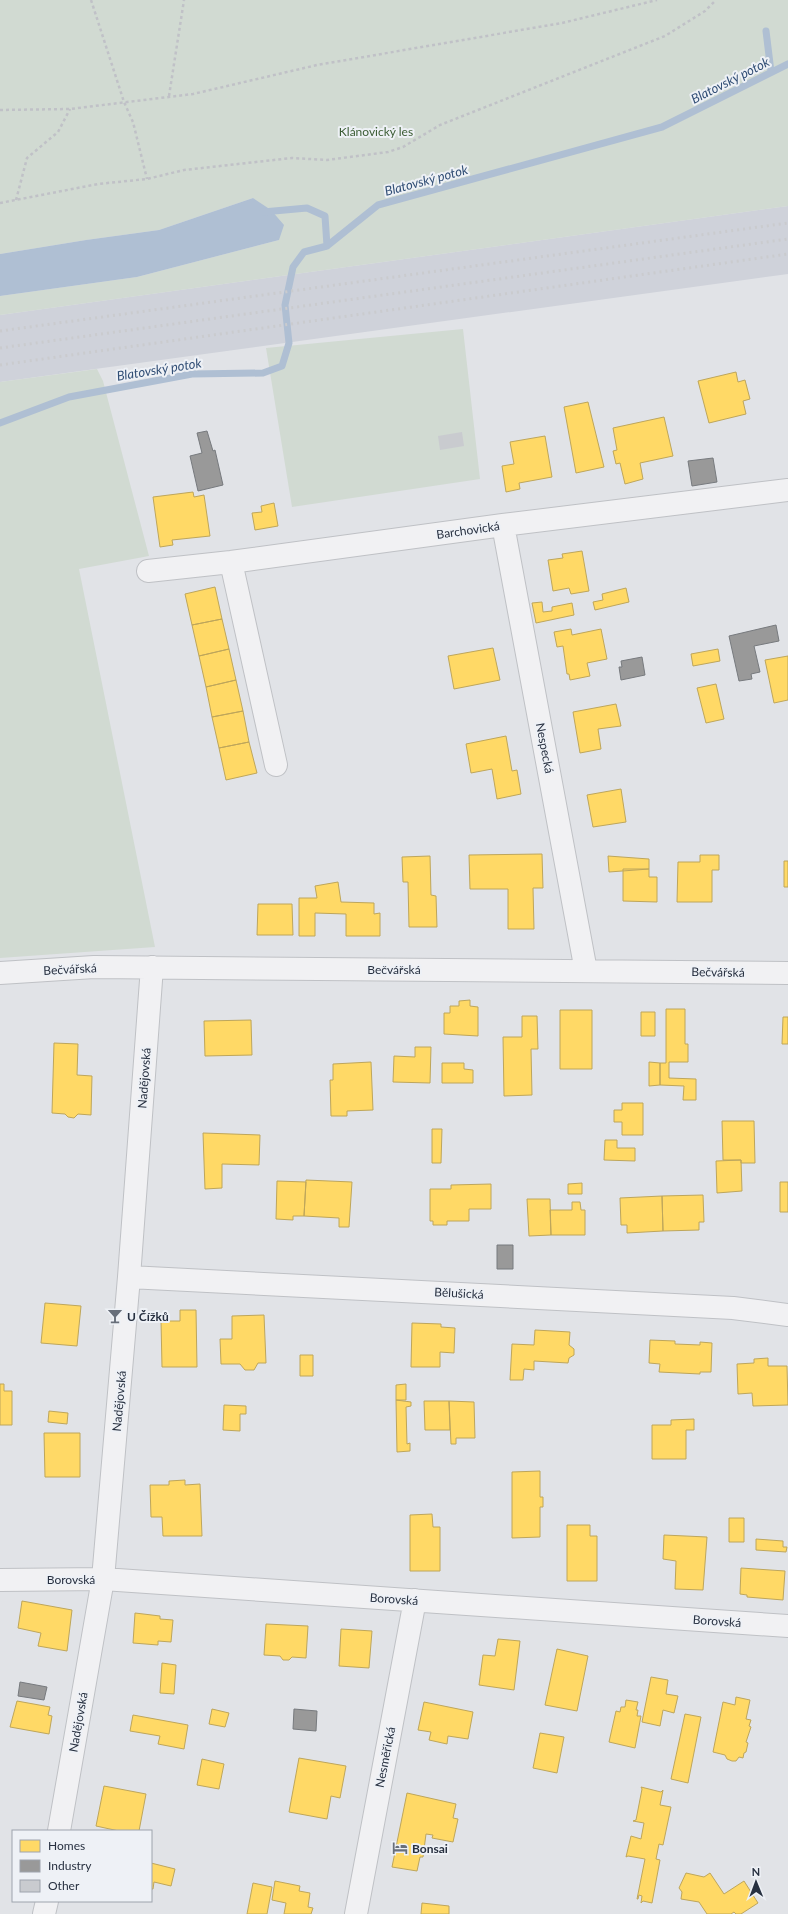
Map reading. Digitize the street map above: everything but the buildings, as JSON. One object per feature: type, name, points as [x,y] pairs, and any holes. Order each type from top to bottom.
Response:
[{"type":"street","name":"Barchovická","points":[[148,571],[231,562],[503,525],[788,490]]},
{"type":"street","name":"Nespecká","points":[[503,525],[586,971]]},
{"type":"street","points":[[231,562],[276,764]]},
{"type":"street","name":"Bečvářská","points":[[0,973],[94,967],[152,967],[788,974]]},
{"type":"street","name":"Nadějovská","points":[[59,1830],[104,1579],[130,1277],[152,967]]},
{"type":"street","name":"Bělušická","points":[[130,1277],[733,1308],[788,1315]]},
{"type":"street","name":"Borovská","points":[[0,1580],[104,1579],[788,1626]]},
{"type":"street","name":"Nesměřická","points":[[356,1914],[415,1600]]},
{"type":"street","points":[[44,1914],[46,1902]]},
{"type":"path","points":[[91,0],[124,102],[134,122],[147,179]]},
{"type":"path","points":[[169,96],[184,0]]},
{"type":"path","points":[[0,110],[70,109],[194,94],[317,65],[562,23],[657,0]]},
{"type":"path","points":[[0,203],[98,184],[147,179],[184,170],[292,158],[327,160],[388,152],[403,147],[440,125],[665,36],[705,11],[716,0]]},
{"type":"path","points":[[16,200],[27,158],[58,132],[70,109]]},
{"type":"shaded area","points":[[788,206],[788,274],[0,382],[0,315]]},
{"type":"green space","name":"Klánovický les","points":[[0,0],[788,0],[788,206],[0,315],[0,296],[137,277],[279,240],[253,198],[159,230],[0,254]]},
{"type":"green space","points":[[463,329],[480,479],[292,507],[266,348]]},
{"type":"green space","points":[[97,369],[103,381],[149,556],[79,569],[155,947],[0,958],[0,382]]},
{"type":"water","points":[[253,198],[271,210],[284,225],[279,240],[137,277],[0,296],[0,254],[159,230]]},
{"type":"waterway","points":[[766,31],[771,72]]},
{"type":"waterway","name":"Blatovský potok","points":[[0,423],[69,397],[192,374],[263,373],[282,366],[289,343],[285,305],[293,267],[304,252],[327,246],[378,205],[662,127],[788,64]]},
{"type":"waterway","points":[[263,212],[307,208],[325,216],[327,246]]},
{"type":"railway","points":[[0,331],[788,223]]},
{"type":"railway","points":[[0,348],[788,239]]},
{"type":"railway","points":[[0,365],[788,254]]},
{"type":"place","name":"U Čížků","points":[[115,1316]]},
{"type":"place","name":"Bonsai","points":[[400,1848]]}]
